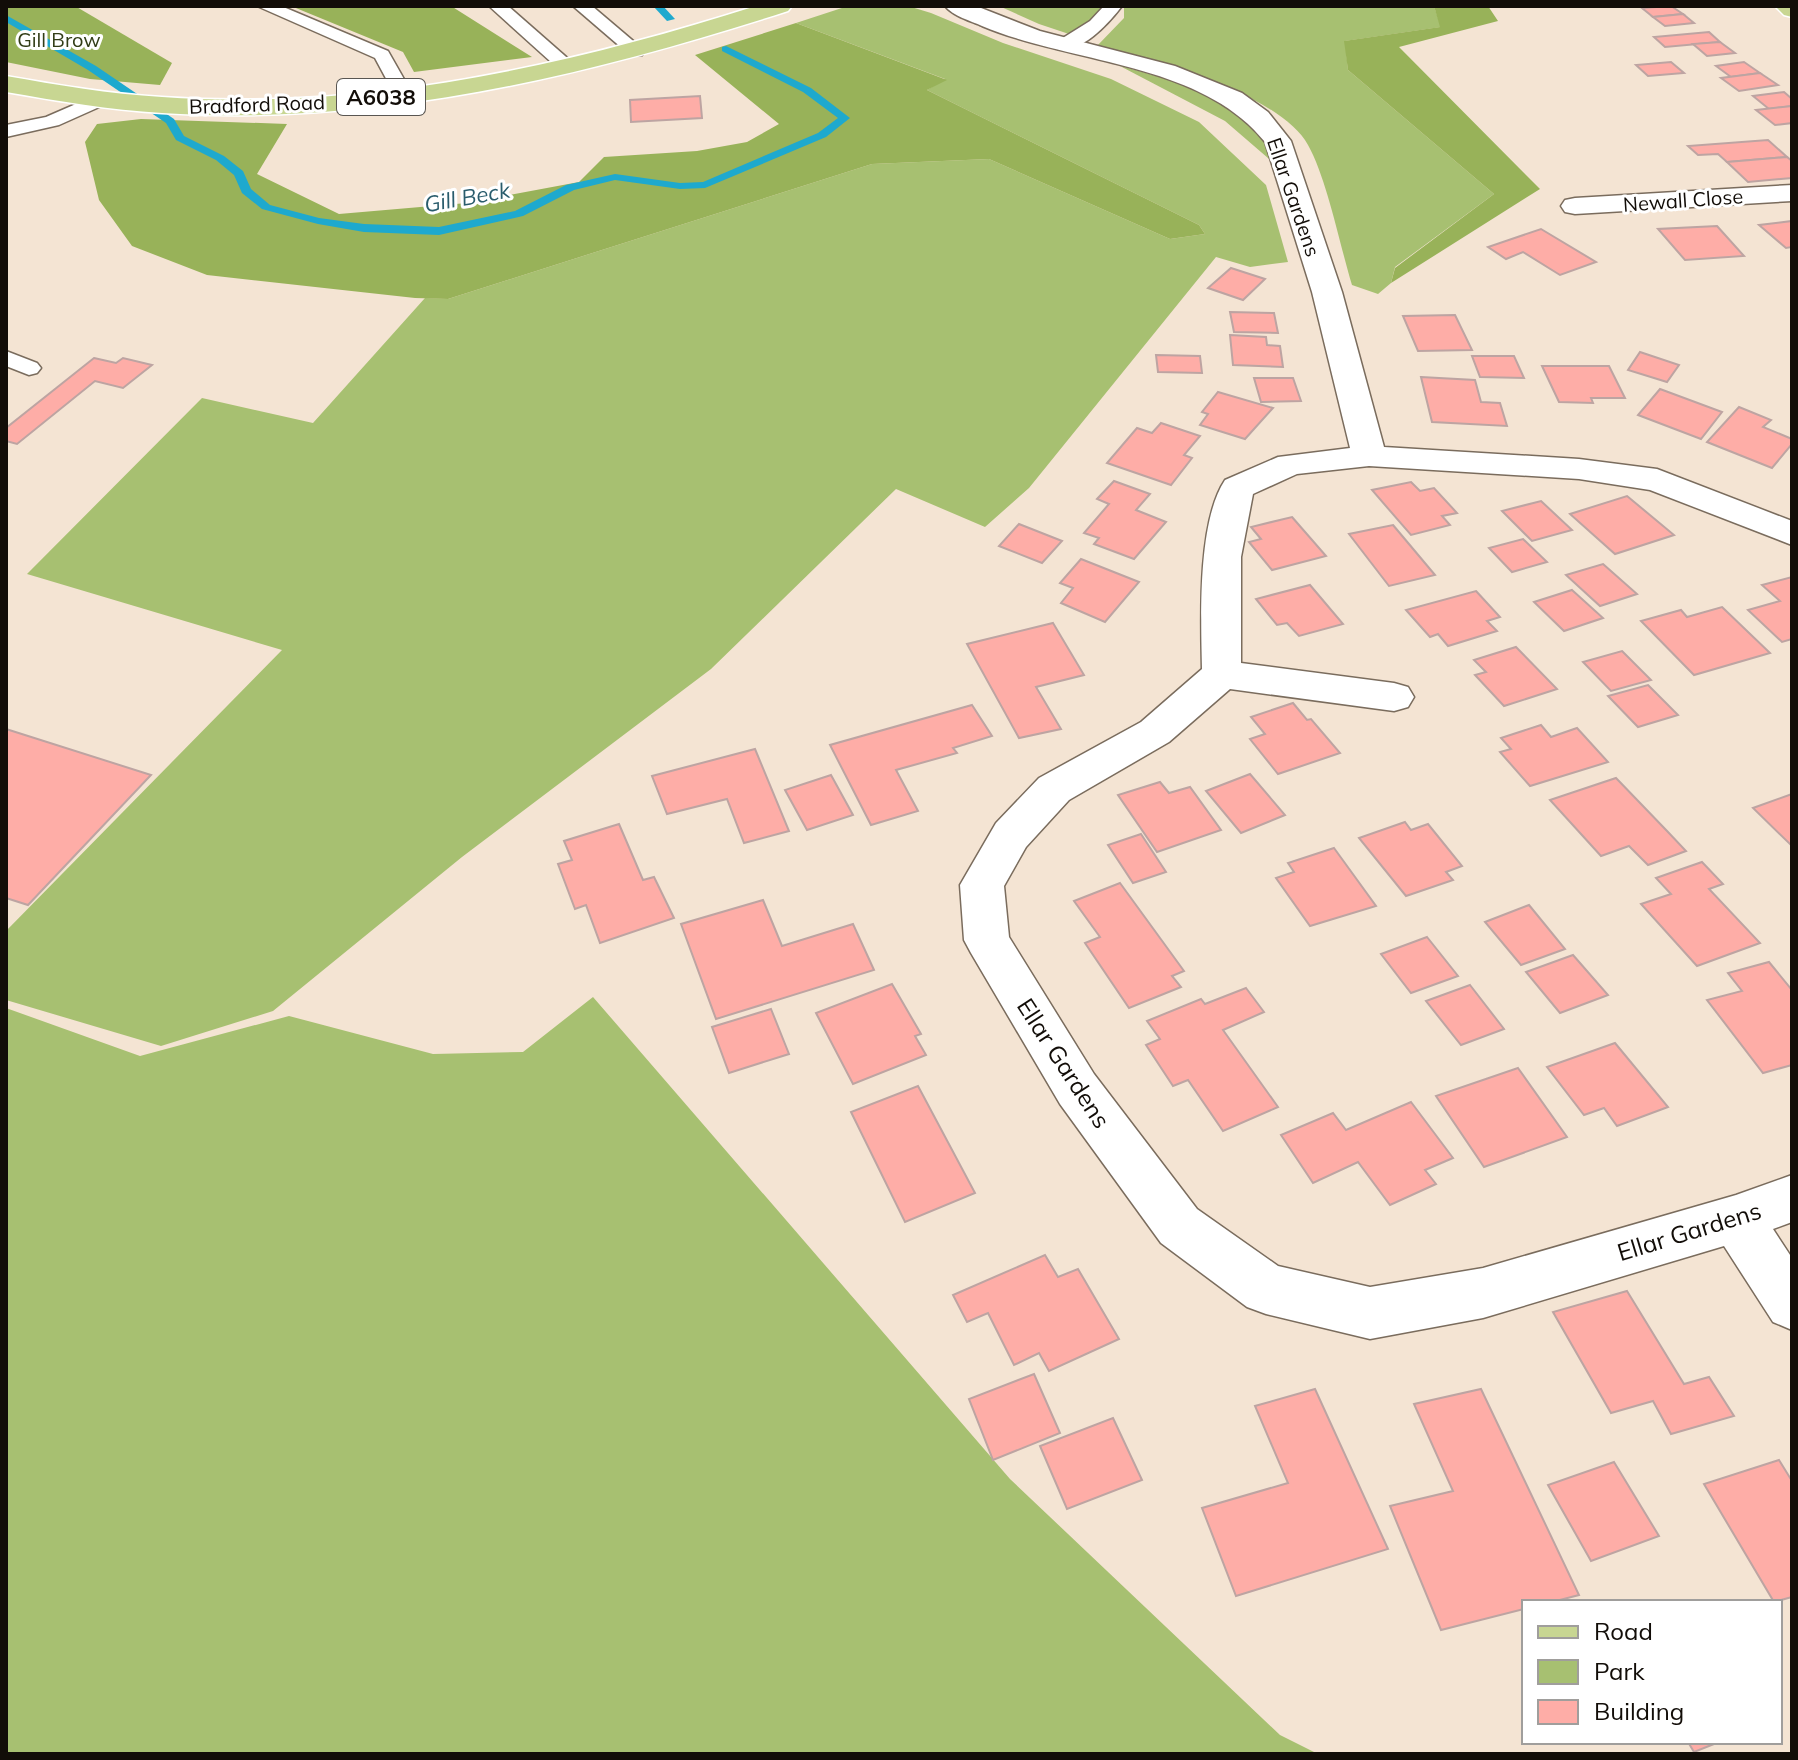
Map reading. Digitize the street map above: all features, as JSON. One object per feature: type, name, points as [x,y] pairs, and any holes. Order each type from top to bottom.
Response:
[{"type":"main road","name":"Bradford Road","points":[[6,84],[99,100],[192,106],[255,106],[404,95],[475,85],[636,51],[780,6]]},
{"type":"main road","points":[[1787,6],[1792,10]]},
{"type":"street","name":"Ellar Gardens","points":[[957,6],[1031,36],[1173,72],[1234,100],[1267,122],[1278,141],[1327,292],[1369,456]]},
{"type":"street","name":"Newall Close","points":[[1575,206],[1792,193]]},
{"type":"street","points":[[1394,697],[1222,674],[1218,592],[1224,526],[1237,488],[1290,464],[1369,456],[1551,466],[1657,480],[1792,534]]},
{"type":"street","name":"Ellar Gardens","points":[[1222,674],[1155,732],[1054,789],[1011,835],[982,885],[987,940],[1077,1089],[1179,1226],[1266,1289],[1370,1313],[1483,1293],[1736,1219],[1792,1198]]},
{"type":"street","points":[[1736,1219],[1792,1304]]},
{"type":"lane","points":[[266,6],[382,55],[404,95]]},
{"type":"lane","points":[[498,6],[567,67]]},
{"type":"lane","points":[[582,6],[636,51]]},
{"type":"lane","points":[[1064,45],[1096,25],[1113,6]]},
{"type":"lane","points":[[6,131],[52,121],[99,100]]},
{"type":"lane","points":[[6,358],[29,368]]},
{"type":"green space","name":"Gill Brow","points":[[6,6],[75,6],[172,63],[160,85],[90,79],[6,62]]},
{"type":"green space","points":[[291,6],[451,6],[532,57],[414,72],[403,52]]},
{"type":"green space","points":[[848,6],[908,6],[931,13],[1003,43],[1111,79],[1199,122],[1266,185],[1288,262],[1250,267],[1216,257],[1029,488],[985,527],[896,489],[711,669],[462,857],[273,1011],[161,1046],[6,1000],[6,931],[282,650],[27,574],[202,398],[313,423],[425,298],[448,299],[872,164],[989,159],[1170,239],[1205,234],[1199,225],[927,90],[945,79],[796,23]]},
{"type":"green space","points":[[999,6],[1108,6],[1106,12],[1072,35]]},
{"type":"green space","points":[[1124,6],[1434,6],[1441,27],[1345,41],[1348,70],[1494,194],[1395,267],[1391,283],[1378,294],[1352,285],[1333,213],[1308,145],[1293,127],[1243,94],[1181,69],[1097,46],[1124,18]]},
{"type":"green space","points":[[1434,6],[1488,6],[1498,21],[1399,47],[1540,189],[1391,283],[1395,268],[1494,194],[1348,70],[1344,41],[1440,27]]},
{"type":"green space","points":[[796,23],[947,80],[927,90],[1199,225],[1205,234],[1170,239],[989,159],[872,164],[448,299],[415,298],[207,275],[132,246],[99,200],[85,142],[97,124],[141,119],[287,124],[257,174],[339,214],[467,203],[579,182],[604,157],[697,151],[747,142],[779,124],[695,55]]},
{"type":"green space","points":[[1120,66],[1202,92],[1243,114],[1269,141],[1276,165],[1225,121]]},
{"type":"green space","points":[[593,997],[1010,1479],[1280,1735],[1318,1754],[6,1754],[6,1008],[140,1056],[289,1016],[433,1054],[523,1052]]},
{"type":"building","points":[[1671,6],[1683,14],[1653,17],[1642,8]]},
{"type":"building","points":[[1683,14],[1694,23],[1665,26],[1653,17]]},
{"type":"building","points":[[1709,32],[1720,42],[1665,47],[1654,37]]},
{"type":"building","points":[[1720,42],[1735,53],[1707,56],[1693,44]]},
{"type":"building","points":[[1671,62],[1684,73],[1648,76],[1636,65]]},
{"type":"building","points":[[1744,62],[1760,73],[1731,77],[1716,66]]},
{"type":"building","points":[[1760,73],[1778,85],[1739,91],[1721,78]]},
{"type":"building","points":[[1784,92],[1792,99],[1792,106],[1769,109],[1753,96]]},
{"type":"building","points":[[700,96],[702,118],[631,122],[630,100]]},
{"type":"building","points":[[1792,106],[1792,123],[1775,125],[1756,110]]},
{"type":"building","points":[[1768,140],[1787,157],[1727,162],[1718,154],[1698,155],[1688,146]]},
{"type":"building","points":[[1787,157],[1792,161],[1792,178],[1748,182],[1727,162]]},
{"type":"building","points":[[1792,221],[1792,247],[1786,248],[1759,225]]},
{"type":"building","points":[[1717,226],[1744,256],[1685,260],[1658,229]]},
{"type":"building","points":[[1541,229],[1596,262],[1560,275],[1523,252],[1506,259],[1488,247]]},
{"type":"building","points":[[1231,268],[1265,279],[1243,300],[1208,288]]},
{"type":"building","points":[[1230,312],[1274,313],[1278,333],[1234,332]]},
{"type":"building","points":[[1455,315],[1472,350],[1418,351],[1403,316]]},
{"type":"building","points":[[1230,335],[1266,337],[1267,345],[1280,346],[1283,367],[1233,365]]},
{"type":"building","points":[[1640,352],[1679,365],[1667,382],[1628,370]]},
{"type":"building","points":[[1156,355],[1200,356],[1202,373],[1158,372]]},
{"type":"building","points":[[1472,356],[1514,356],[1524,378],[1480,377]]},
{"type":"building","points":[[94,358],[116,363],[123,358],[152,365],[123,388],[95,381],[17,444],[6,441],[6,428]]},
{"type":"building","points":[[1542,366],[1609,366],[1625,398],[1591,398],[1593,403],[1559,402]]},
{"type":"building","points":[[1421,377],[1475,380],[1481,402],[1500,403],[1507,426],[1432,422]]},
{"type":"building","points":[[1254,378],[1293,378],[1301,401],[1261,402]]},
{"type":"building","points":[[1660,389],[1722,412],[1701,439],[1638,415]]},
{"type":"building","points":[[1218,392],[1273,408],[1245,439],[1200,425],[1208,414],[1202,412]]},
{"type":"building","points":[[1739,407],[1771,420],[1763,427],[1792,439],[1792,444],[1772,468],[1707,442]]},
{"type":"building","points":[[1161,423],[1200,436],[1184,455],[1192,458],[1171,485],[1107,463],[1137,428],[1152,433]]},
{"type":"building","points":[[1114,481],[1150,494],[1136,510],[1166,522],[1134,559],[1094,544],[1099,538],[1084,533],[1109,504],[1097,499]]},
{"type":"building","points":[[1411,482],[1420,491],[1434,488],[1457,513],[1442,516],[1450,525],[1411,535],[1372,490]]},
{"type":"building","points":[[1627,496],[1674,535],[1615,554],[1570,514]]},
{"type":"building","points":[[1541,501],[1572,530],[1532,541],[1502,511]]},
{"type":"building","points":[[1292,517],[1326,556],[1272,570],[1249,542],[1261,539],[1251,527]]},
{"type":"building","points":[[1019,524],[1062,541],[1042,563],[999,546]]},
{"type":"building","points":[[1393,525],[1435,575],[1389,586],[1349,534]]},
{"type":"building","points":[[1523,539],[1547,562],[1512,572],[1489,548]]},
{"type":"building","points":[[1081,559],[1139,582],[1105,622],[1061,603],[1073,588],[1060,583]]},
{"type":"building","points":[[1603,564],[1637,594],[1600,606],[1566,575]]},
{"type":"building","points":[[1792,577],[1792,639],[1782,642],[1748,610],[1780,601],[1762,585]]},
{"type":"building","points":[[1310,585],[1343,624],[1299,636],[1287,623],[1277,625],[1256,599]]},
{"type":"building","points":[[1572,590],[1603,618],[1564,631],[1534,602]]},
{"type":"building","points":[[1476,591],[1500,617],[1487,621],[1497,631],[1448,646],[1438,634],[1430,637],[1406,610]]},
{"type":"building","points":[[1722,607],[1770,653],[1694,675],[1641,621],[1681,610],[1687,617]]},
{"type":"building","points":[[1053,623],[1084,675],[1036,687],[1061,729],[1019,738],[967,644]]},
{"type":"building","points":[[1516,647],[1557,689],[1504,706],[1475,675],[1486,672],[1474,660]]},
{"type":"building","points":[[1622,651],[1651,680],[1611,691],[1583,662]]},
{"type":"building","points":[[1648,685],[1678,715],[1638,727],[1608,696]]},
{"type":"building","points":[[1293,703],[1340,753],[1278,774],[1250,739],[1265,734],[1251,717]]},
{"type":"building","points":[[972,705],[992,736],[953,748],[957,753],[896,770],[918,811],[871,825],[830,745]]},
{"type":"building","points":[[1541,725],[1551,737],[1577,728],[1608,762],[1530,786],[1500,752],[1511,749],[1501,738]]},
{"type":"building","points":[[6,729],[151,775],[28,905],[6,898]]},
{"type":"building","points":[[755,749],[789,831],[744,843],[727,799],[667,814],[652,776]]},
{"type":"building","points":[[1250,774],[1285,815],[1241,833],[1206,791]]},
{"type":"building","points":[[831,775],[853,815],[807,830],[785,790]]},
{"type":"building","points":[[1616,778],[1686,851],[1648,865],[1629,846],[1601,856],[1550,800]]},
{"type":"building","points":[[1160,782],[1169,793],[1190,787],[1221,830],[1157,852],[1118,795]]},
{"type":"building","points":[[1792,794],[1792,846],[1753,808]]},
{"type":"building","points":[[1405,822],[1411,830],[1428,824],[1462,866],[1446,872],[1453,880],[1406,896],[1359,838]]},
{"type":"building","points":[[619,824],[643,880],[654,877],[674,918],[600,943],[586,905],[575,909],[558,864],[572,860],[564,841]]},
{"type":"building","points":[[1141,834],[1166,872],[1133,883],[1108,845]]},
{"type":"building","points":[[1334,848],[1376,906],[1310,926],[1276,878],[1294,872],[1288,863]]},
{"type":"building","points":[[1702,862],[1723,884],[1709,889],[1760,943],[1697,966],[1641,904],[1671,894],[1656,878]]},
{"type":"building","points":[[1120,883],[1184,971],[1172,976],[1181,987],[1129,1008],[1085,943],[1100,937],[1074,901]]},
{"type":"building","points":[[763,900],[782,946],[853,924],[874,970],[716,1019],[681,924]]},
{"type":"building","points":[[1529,905],[1565,949],[1521,965],[1485,922]]},
{"type":"building","points":[[1427,937],[1458,976],[1411,993],[1381,954]]},
{"type":"building","points":[[1573,955],[1608,995],[1560,1013],[1526,972]]},
{"type":"building","points":[[1769,962],[1792,990],[1792,1065],[1763,1073],[1707,1000],[1742,991],[1728,973]]},
{"type":"building","points":[[892,984],[921,1034],[915,1036],[926,1055],[853,1084],[816,1013]]},
{"type":"building","points":[[1470,985],[1504,1029],[1461,1045],[1426,1001]]},
{"type":"building","points":[[1246,988],[1264,1012],[1223,1030],[1278,1107],[1223,1131],[1188,1080],[1173,1086],[1146,1045],[1160,1039],[1147,1021],[1201,999],[1205,1004]]},
{"type":"building","points":[[771,1009],[789,1054],[729,1073],[712,1027]]},
{"type":"building","points":[[1615,1043],[1668,1107],[1617,1126],[1604,1108],[1584,1115],[1547,1067]]},
{"type":"building","points":[[1518,1068],[1567,1137],[1484,1167],[1436,1096]]},
{"type":"building","points":[[918,1086],[975,1193],[905,1222],[851,1112]]},
{"type":"building","points":[[1411,1102],[1453,1158],[1425,1170],[1436,1184],[1390,1205],[1358,1162],[1313,1183],[1281,1135],[1333,1113],[1346,1130]]},
{"type":"building","points":[[1045,1255],[1058,1277],[1078,1269],[1119,1339],[1049,1371],[1039,1353],[1014,1365],[988,1313],[967,1322],[953,1295]]},
{"type":"building","points":[[1627,1291],[1684,1384],[1709,1377],[1734,1416],[1671,1434],[1653,1401],[1611,1413],[1553,1312]]},
{"type":"building","points":[[1034,1374],[1060,1433],[993,1460],[969,1399]]},
{"type":"building","points":[[1315,1389],[1388,1549],[1236,1596],[1202,1508],[1288,1483],[1255,1406]]},
{"type":"building","points":[[1481,1389],[1579,1595],[1560,1600],[1522,1600],[1522,1610],[1441,1630],[1390,1506],[1453,1491],[1414,1404]]},
{"type":"building","points":[[1113,1418],[1142,1480],[1067,1509],[1040,1446]]},
{"type":"building","points":[[1779,1460],[1792,1481],[1792,1597],[1773,1600],[1704,1484]]},
{"type":"building","points":[[1614,1462],[1659,1536],[1591,1561],[1548,1485]]},
{"type":"building","points":[[1689,1744],[1714,1744],[1694,1752]]},
{"type":"waterway","name":"Gill Beck","points":[[658,6],[670,19]]},
{"type":"waterway","name":"Gill Beck","points":[[6,18],[92,68],[170,121],[180,138],[220,158],[239,173],[246,191],[266,207],[318,221],[364,228],[439,231],[519,214],[570,187],[615,177],[680,186],[705,185],[822,135],[845,118],[807,90],[726,49]]}]
